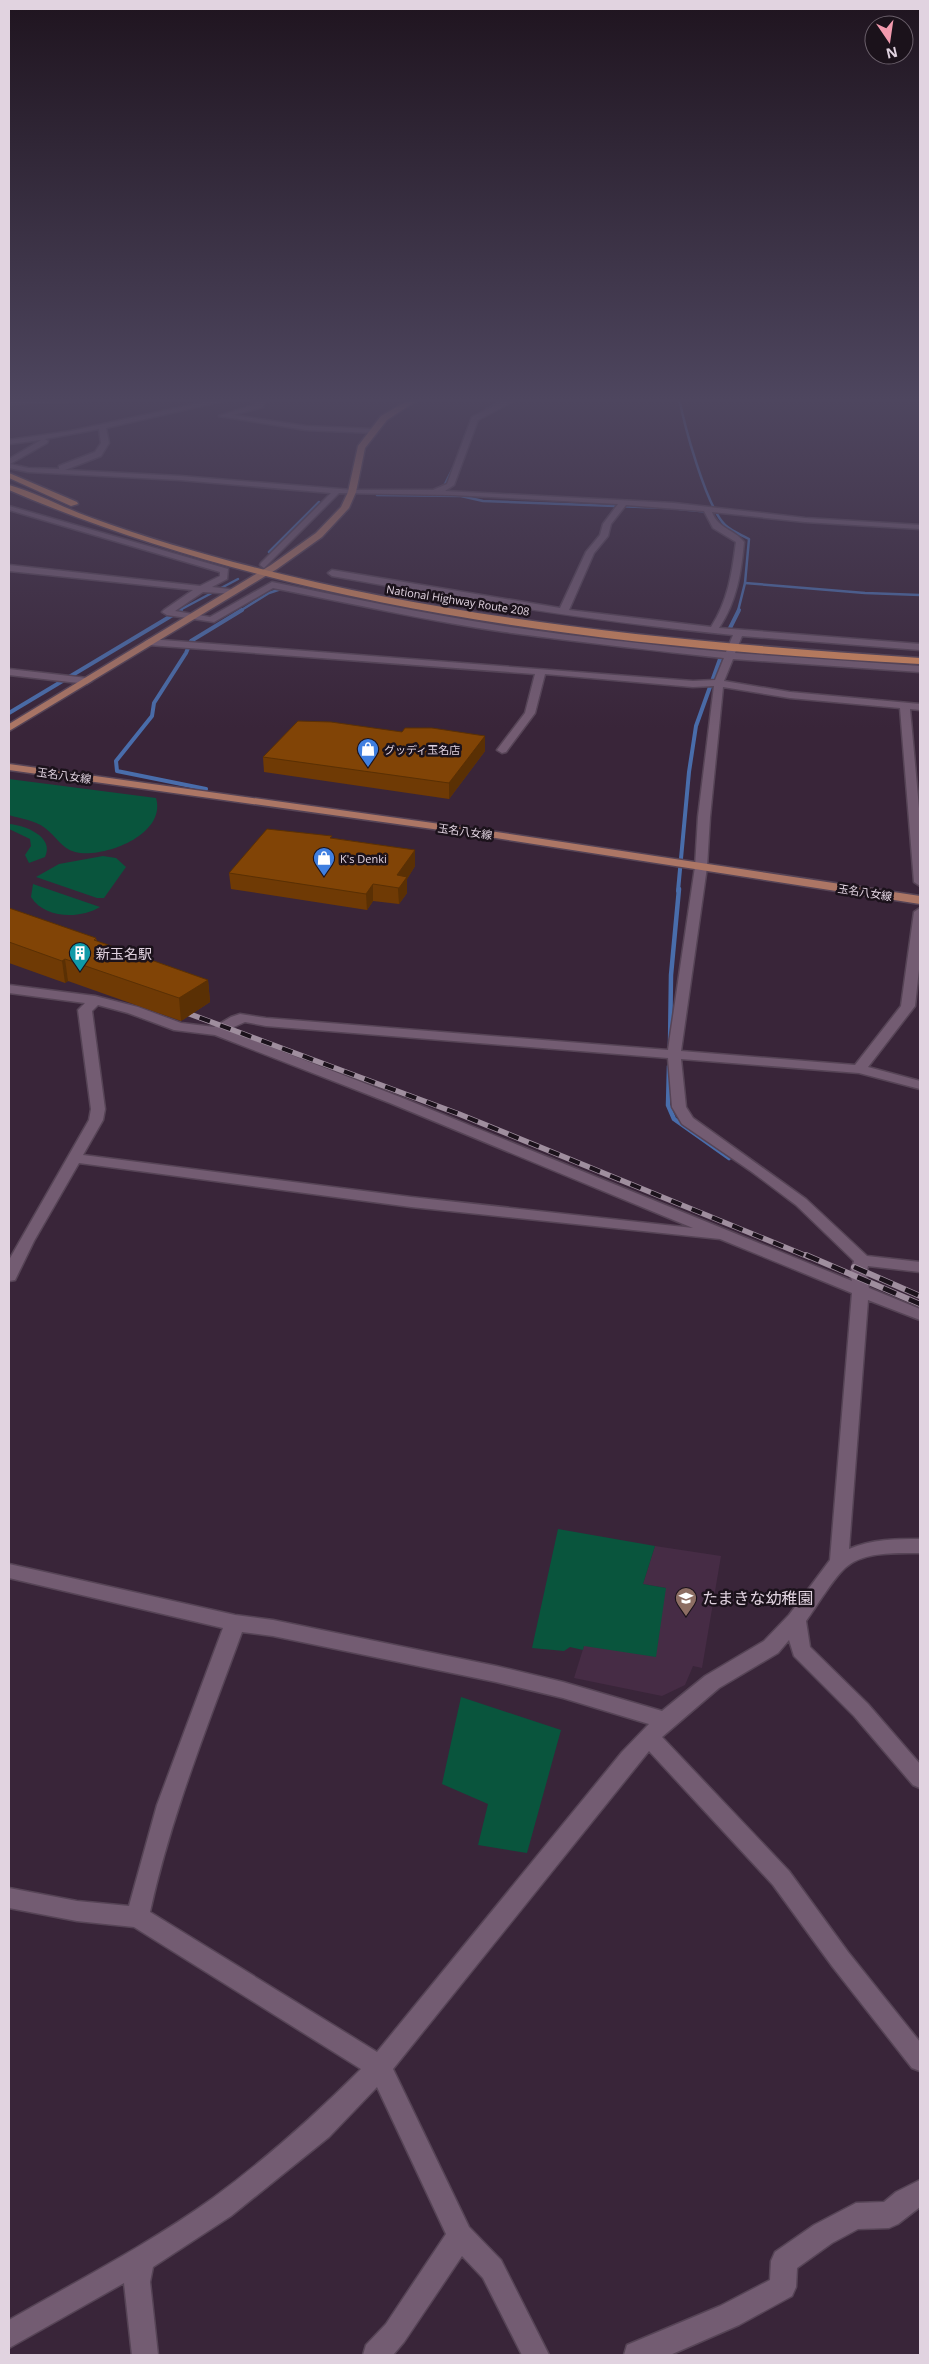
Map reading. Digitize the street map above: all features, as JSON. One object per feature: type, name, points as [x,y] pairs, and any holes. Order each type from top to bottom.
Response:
[{"type":"highway","points":[[42,507],[118,531]]},
{"type":"highway","name":"National Highway Route 208","points":[[59,507],[118,531],[383,599],[503,620],[617,635],[920,661]]},
{"type":"highway","name":"National Highway Route 208","points":[[76,507],[267,569]]},
{"type":"highway","name":"National Highway Route 208","points":[[734,644],[920,653]]},
{"type":"main road","points":[[9,728],[233,592],[329,526],[344,507]]},
{"type":"main road","name":"玉名八女線","points":[[9,767],[482,833],[920,900]]},
{"type":"street","points":[[267,569],[322,507]]},
{"type":"street","points":[[563,612],[590,552],[604,536],[607,524],[621,507]]},
{"type":"street","points":[[697,507],[805,520],[920,527]]},
{"type":"street","points":[[9,508],[225,571],[224,577],[201,589],[167,612],[211,620],[272,585],[381,608],[504,629],[626,645],[920,646]]},
{"type":"street","points":[[709,508],[713,523],[740,542],[735,584],[727,611],[713,631]]},
{"type":"street","points":[[9,568],[233,592]]},
{"type":"street","points":[[332,573],[450,596],[713,631],[734,644],[920,668]]},
{"type":"street","points":[[149,642],[181,646],[398,659],[693,684],[719,683],[790,695],[920,707]]},
{"type":"street","points":[[734,644],[719,683],[708,778],[701,867],[674,1053],[679,1107],[688,1121],[776,1180],[835,1230],[862,1260],[920,1267]]},
{"type":"street","points":[[502,750],[530,713],[541,671]]},
{"type":"street","points":[[9,672],[87,681]]},
{"type":"street","points":[[905,706],[920,882]]},
{"type":"street","points":[[859,1069],[908,1006],[920,912]]},
{"type":"street","points":[[9,989],[95,1000],[133,1010],[180,1027],[217,1031],[395,1100],[920,1315]]},
{"type":"street","points":[[9,1276],[26,1241],[76,1158],[96,1120],[98,1109],[85,1010],[95,1000]]},
{"type":"street","points":[[217,1031],[237,1018],[245,1017],[266,1022],[859,1069],[920,1085]]},
{"type":"street","points":[[76,1158],[411,1202],[714,1235],[725,1234]]},
{"type":"street","points":[[9,2335],[141,2259],[229,2201],[320,2128],[380,2067],[649,1737],[665,1720],[712,1682],[771,1647],[796,1620],[839,1562],[861,1290],[858,1274],[862,1260]]},
{"type":"street","points":[[839,1562],[871,1550],[889,1546],[920,1546]]},
{"type":"street","points":[[9,1571],[235,1623],[273,1628],[496,1674],[563,1690],[665,1720]]},
{"type":"street","points":[[796,1620],[801,1650],[861,1710],[920,1779]]},
{"type":"street","points":[[138,1917],[146,1876],[180,1767],[235,1623]]},
{"type":"street","points":[[649,1737],[780,1878],[840,1959],[920,2060]]},
{"type":"street","points":[[9,1898],[77,1911],[138,1917],[380,2067],[460,2236],[492,2269],[536,2355]]},
{"type":"street","points":[[637,2355],[753,2305],[783,2287],[784,2261],[822,2234],[856,2216],[889,2215],[905,2201],[920,2193]]},
{"type":"street","points":[[376,2355],[395,2333],[460,2236]]},
{"type":"street","points":[[141,2259],[137,2282],[145,2355]]},
{"type":"shaded area","name":"たまきな幼稚園","points":[[655,1546],[721,1556],[702,1668],[693,1666],[685,1685],[662,1696],[574,1678],[584,1646],[666,1588],[643,1584]]},
{"type":"green space","points":[[9,779],[156,798],[157,811],[152,823],[143,833],[130,842],[101,852],[75,852],[66,848],[41,825],[9,815]]},
{"type":"green space","points":[[9,824],[37,833],[46,844],[45,857],[29,863],[25,855],[31,846],[30,839],[9,829]]},
{"type":"green space","points":[[103,856],[116,858],[126,867],[104,898],[97,898],[36,877],[59,864]]},
{"type":"green space","points":[[33,884],[100,907],[83,914],[73,915],[63,915],[45,910],[31,897]]},
{"type":"green space","points":[[558,1529],[655,1546],[643,1584],[666,1588],[656,1657],[584,1646],[583,1650],[570,1647],[564,1651],[532,1648]]},
{"type":"green space","points":[[461,1697],[561,1730],[527,1853],[478,1845],[488,1804],[442,1784]]},
{"type":"building","name":"グッディ玉名店","points":[[298,721],[331,722],[402,732],[405,728],[432,728],[485,736],[449,783],[263,757]]},
{"type":"building","name":"K's Denki","points":[[267,829],[332,836],[330,838],[415,850],[397,875],[407,877],[399,888],[373,884],[366,894],[229,873]]},
{"type":"building","points":[[9,908],[208,980],[179,998],[9,942]]},
{"type":"waterway","points":[[269,552],[314,507]]},
{"type":"waterway","points":[[650,507],[668,508]]},
{"type":"waterway","points":[[714,507],[725,525],[749,539],[745,583]]},
{"type":"waterway","points":[[679,509],[710,512]]},
{"type":"waterway","points":[[178,611],[238,579]]},
{"type":"waterway","points":[[738,611],[745,583]]},
{"type":"waterway","points":[[745,583],[865,593],[920,595]]},
{"type":"waterway","points":[[240,611],[269,593],[281,589]]},
{"type":"waterway","points":[[9,713],[181,610]]},
{"type":"waterway","points":[[206,789],[117,771],[116,761],[152,716],[154,703],[186,653],[191,641],[242,610]]},
{"type":"waterway","points":[[729,630],[739,610]]},
{"type":"waterway","points":[[678,891],[689,772],[696,726],[720,659]]},
{"type":"waterway","points":[[670,1045],[671,975],[679,889]]},
{"type":"waterway","points":[[669,1066],[668,1105],[674,1119],[729,1158]]},
{"type":"railway","points":[[179,1010],[459,1114],[809,1257]]},
{"type":"railway","points":[[806,1255],[920,1304]]},
{"type":"railway","points":[[854,1267],[920,1296]]},
{"type":"place","name":"グッディ玉名店","points":[[368,768]]},
{"type":"place","name":"K's Denki","points":[[324,877]]},
{"type":"place","name":"新玉名駅","points":[[80,972]]},
{"type":"place","name":"たまきな幼稚園","points":[[686,1617]]}]
